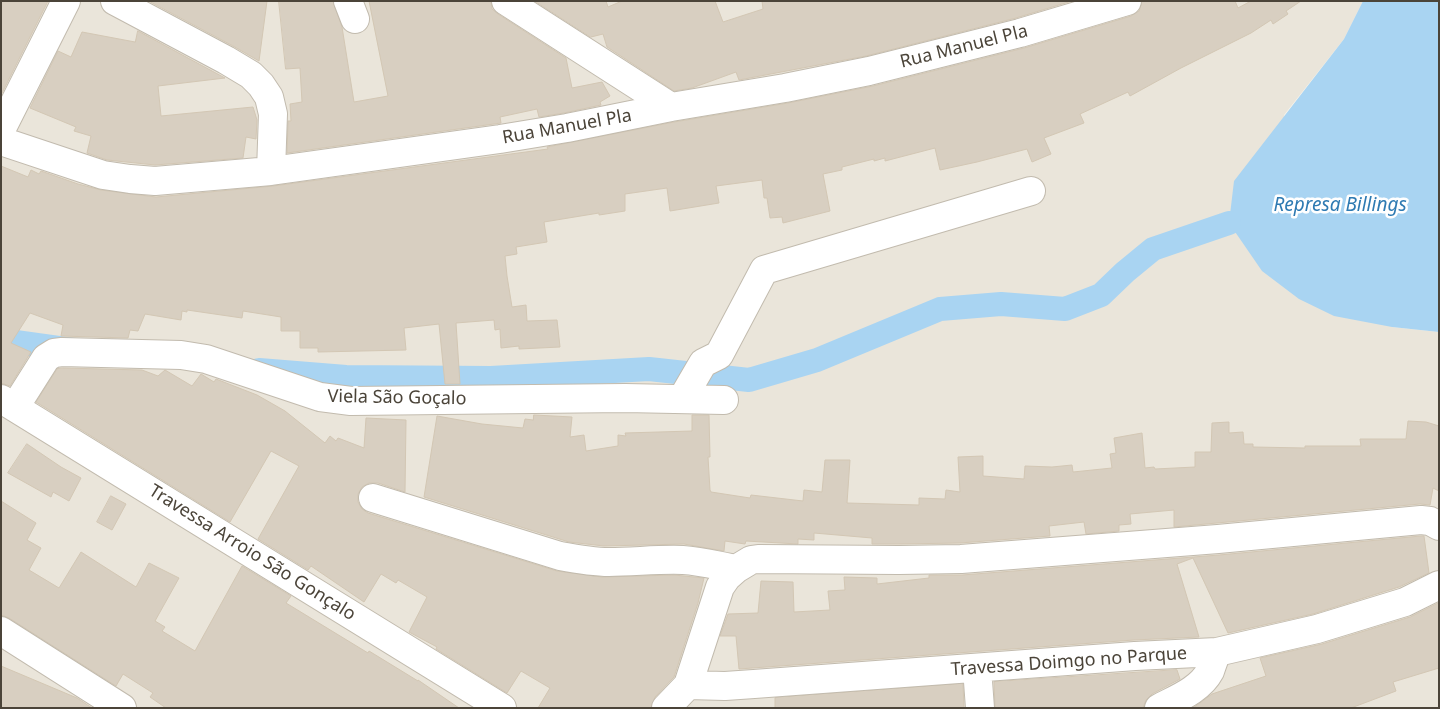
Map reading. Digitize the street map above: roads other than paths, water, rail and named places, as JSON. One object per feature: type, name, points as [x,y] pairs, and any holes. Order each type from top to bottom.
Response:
[{"type":"street","points":[[1,130],[66,1]]},
{"type":"street","points":[[115,1],[226,60],[251,75],[261,85],[269,97],[273,114],[271,171]]},
{"type":"street","points":[[506,1],[671,107]]},
{"type":"street","name":"Rua Manuel Pla","points":[[1,141],[103,174],[130,179],[156,181],[271,171],[509,138],[671,107],[785,88],[869,71],[1020,34],[1127,1]]},
{"type":"street","points":[[683,396],[703,363],[720,355],[764,270],[1031,191]]},
{"type":"street","name":"Viela São Goçalo","points":[[8,403],[46,358],[54,353],[62,352],[181,356],[206,359],[320,397],[351,401],[683,396],[724,400]]},
{"type":"street","name":"Travessa Arroio São Gonçalo","points":[[8,403],[502,708]]},
{"type":"street","points":[[373,498],[472,530],[588,561],[683,560],[736,570]]},
{"type":"street","points":[[666,708],[688,685],[715,598],[727,577],[758,558],[961,559],[1218,539],[1421,520],[1430,521],[1439,526]]},
{"type":"street","name":"Travessa Doimgo no Parque","points":[[688,685],[754,684],[1135,656],[1216,652],[1326,626],[1405,602],[1439,585]]},
{"type":"street","points":[[2,633],[122,708]]},
{"type":"street","points":[[1159,708],[1186,694],[1202,681],[1209,672],[1216,652]]},
{"type":"street","points":[[977,668],[980,708]]},
{"type":"water","name":"Represa Billings","points":[[1363,1],[1439,1],[1439,332],[1392,327],[1334,316],[1299,299],[1262,271],[1229,223],[1234,181],[1344,39]]},
{"type":"waterway","points":[[259,370],[346,377],[491,378],[649,369],[749,380],[817,360],[940,309],[1001,304],[1065,309],[1101,295],[1153,249],[1229,223]]},
{"type":"waterway","points":[[1,340],[73,350]]}]
